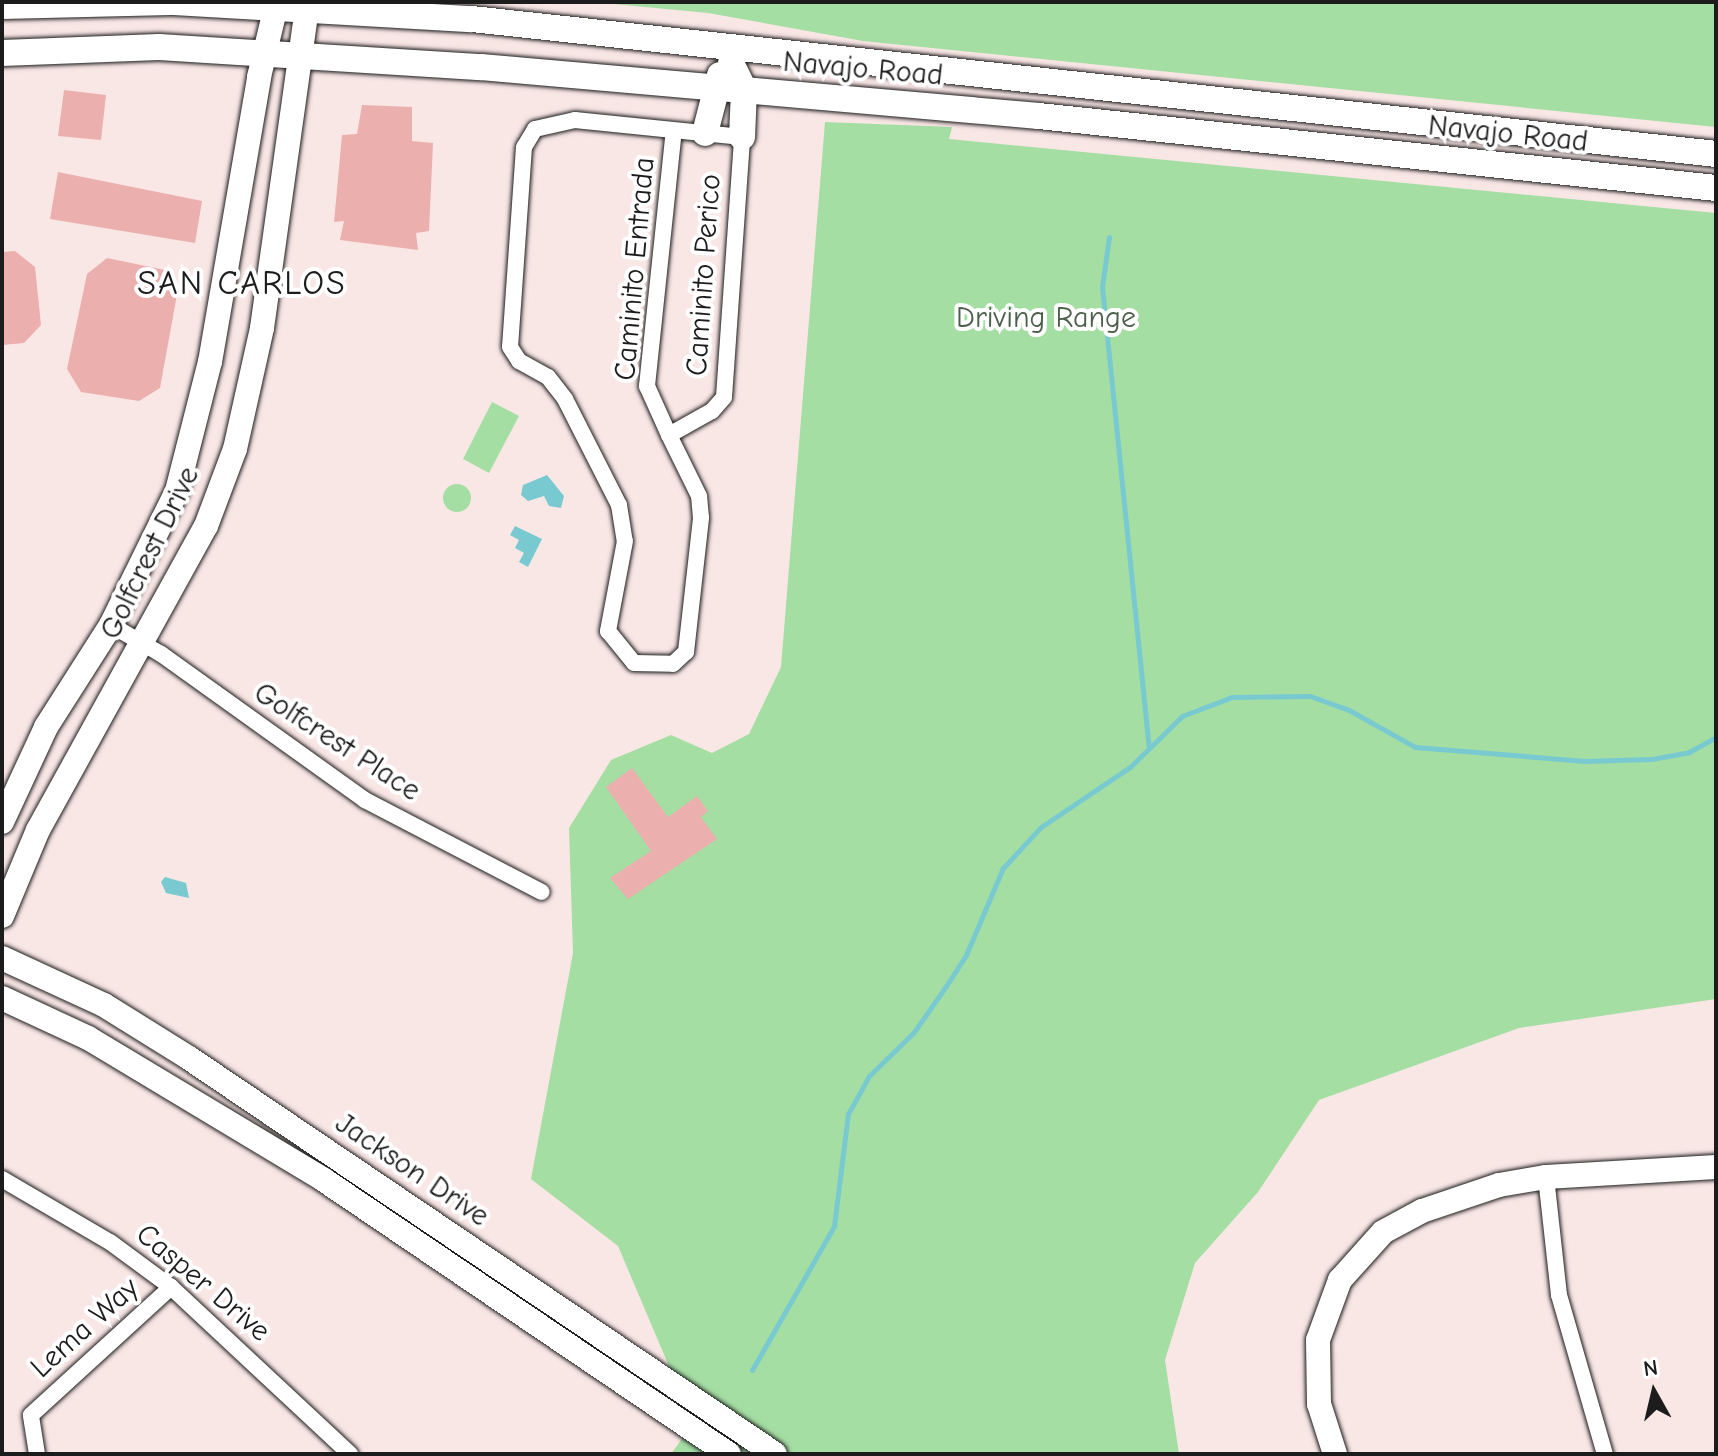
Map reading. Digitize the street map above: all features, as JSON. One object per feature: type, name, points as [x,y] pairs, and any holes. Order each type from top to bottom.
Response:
[{"type":"main road","name":"Navajo Road","points":[[2,6],[172,2],[308,4],[1716,154]]},
{"type":"main road","name":"Golfcrest Drive","points":[[2,822],[46,727],[111,625],[177,491],[210,362],[265,52],[277,3]]},
{"type":"main road","name":"Golfcrest Drive","points":[[2,916],[38,830],[206,526],[245,412],[262,328],[308,4]]},
{"type":"main road","points":[[681,43],[731,63],[874,79],[947,72]]},
{"type":"main road","name":"Navajo Road","points":[[2,53],[159,47],[299,54],[732,89],[1716,188]]},
{"type":"main road","points":[[731,63],[719,76],[732,89],[742,137]]},
{"type":"main road","points":[[705,133],[732,89]]},
{"type":"main road","name":"Jackson Drive","points":[[2,958],[104,1005],[189,1058],[775,1454]]},
{"type":"main road","name":"Jackson Drive","points":[[2,998],[88,1038],[324,1180],[729,1454]]},
{"type":"main road","points":[[1335,1454],[1319,1404],[1316,1361],[1326,1309],[1352,1263],[1383,1232],[1422,1211],[1499,1185],[1546,1177],[1716,1167]]},
{"type":"street","name":"Caminito Entrada","points":[[575,120],[674,131],[647,386],[699,496],[686,652],[673,664],[634,663],[608,631],[625,541],[619,505],[565,399],[548,377],[519,361],[510,347],[524,147],[535,129],[575,120]]},
{"type":"street","points":[[674,131],[742,137]]},
{"type":"street","name":"Caminito Perico","points":[[669,435],[712,411],[724,397],[742,137]]},
{"type":"street","name":"Golfcrest Place","points":[[111,625],[143,643],[365,800],[542,892]]},
{"type":"street","points":[[1546,1177],[1559,1295],[1605,1454]]},
{"type":"street","name":"Casper Drive","points":[[2,1179],[110,1242],[171,1287],[350,1454]]},
{"type":"street","name":"Lema Way","points":[[37,1454],[31,1415],[171,1287]]},
{"type":"green space","points":[[593,2],[1716,2],[1716,127],[863,41],[708,13]]},
{"type":"green space","name":"Driving Range","points":[[825,122],[952,127],[949,139],[1716,213],[1716,999],[1519,1028],[1319,1100],[1258,1192],[1195,1263],[1165,1360],[1179,1454],[671,1454],[693,1423],[618,1246],[531,1179],[573,953],[569,828],[611,760],[671,735],[712,753],[749,734],[781,667]]},
{"type":"green space","points":[[492,402],[519,416],[489,473],[463,459]]},
{"type":"green space","points":[[457,484],[467,488],[471,498],[467,508],[457,512],[447,508],[443,498],[447,488]]},
{"type":"water","points":[[547,475],[564,496],[561,508],[549,506],[544,496],[528,501],[521,495],[523,485]]},
{"type":"water","points":[[515,526],[542,539],[528,567],[519,562],[524,553],[515,548],[519,540],[510,535]]},
{"type":"water","points":[[165,877],[186,883],[189,898],[166,893],[161,882]]},
{"type":"building","points":[[64,90],[106,95],[101,140],[58,136]]},
{"type":"building","points":[[362,105],[412,107],[412,141],[433,143],[429,231],[416,233],[418,250],[340,240],[344,221],[334,222],[342,135],[357,134]]},
{"type":"building","points":[[58,172],[202,201],[195,243],[50,219]]},
{"type":"building","points":[[15,251],[35,267],[41,325],[24,343],[2,345],[2,252]]},
{"type":"building","points":[[107,258],[165,270],[178,289],[160,388],[139,401],[81,392],[67,369],[87,274]]},
{"type":"building","points":[[632,768],[668,817],[697,796],[708,811],[701,817],[717,839],[628,899],[610,878],[651,851],[606,787]]},
{"type":"waterway","points":[[1109,237],[1102,287],[1149,748]]},
{"type":"waterway","points":[[752,1370],[834,1226],[848,1114],[869,1076],[914,1032],[966,955],[1003,868],[1041,827],[1130,767],[1182,716],[1232,697],[1310,696],[1349,710],[1415,747],[1584,761],[1651,759],[1689,752],[1716,737]]},
{"type":"district","name":"SAN CARLOS","points":[[242,284]]}]
